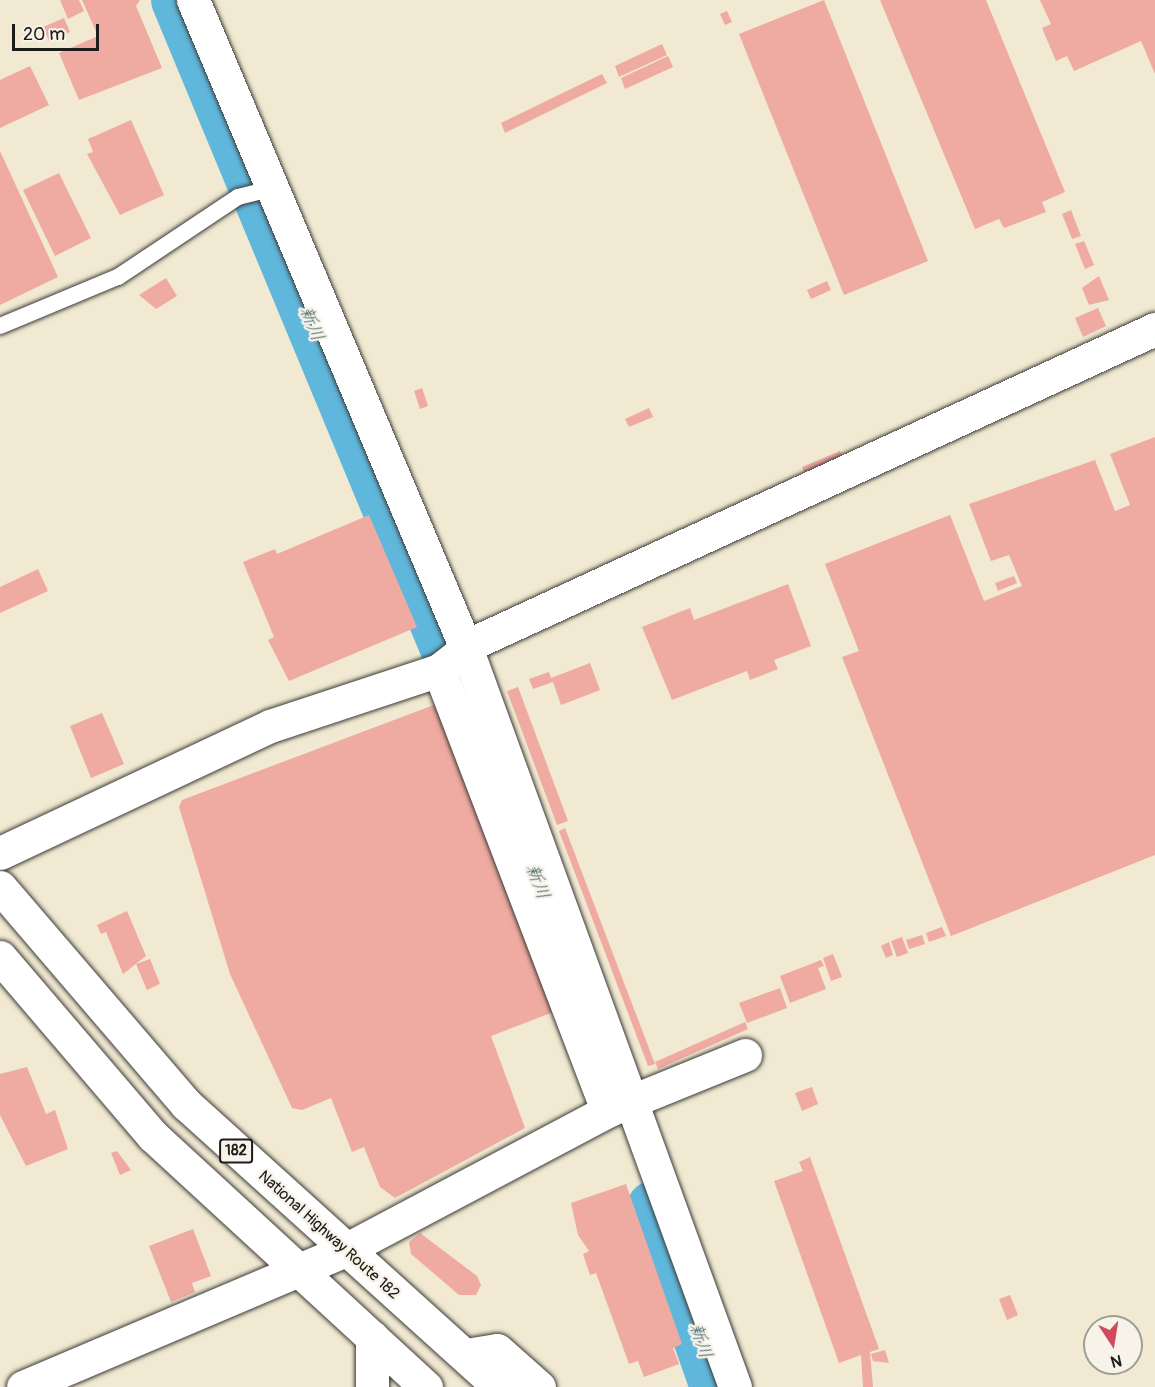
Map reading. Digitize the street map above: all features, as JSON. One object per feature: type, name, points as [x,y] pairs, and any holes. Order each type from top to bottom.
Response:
[{"type":"main road","points":[[193,0],[269,189],[468,653],[621,1107]]},
{"type":"main road","points":[[0,853],[270,726],[439,670],[468,653],[475,642],[1155,329]]},
{"type":"main road","points":[[439,670],[735,1387]]},
{"type":"main road","name":"National Highway Route 182","points":[[0,887],[186,1104],[343,1251],[499,1387]]},
{"type":"main road","name":"182","points":[[0,957],[153,1136],[426,1387]]},
{"type":"main road","points":[[23,1387],[343,1251],[621,1107],[745,1055]]},
{"type":"main road","points":[[372,1337],[372,1387]]},
{"type":"main road","points":[[465,1355],[497,1350],[539,1387]]},
{"type":"lane","points":[[0,326],[118,277],[238,197],[269,189]]},
{"type":"building","points":[[60,0],[79,0],[84,11],[68,19]]},
{"type":"building","points":[[82,0],[140,0],[136,6],[162,68],[79,100],[59,53],[98,36]]},
{"type":"building","points":[[824,0],[928,261],[844,295],[739,34]]},
{"type":"building","points":[[880,0],[986,0],[1065,192],[1042,202],[1046,212],[1004,228],[999,219],[975,229]]},
{"type":"building","points":[[1040,0],[1155,0],[1155,74],[1141,41],[1074,71],[1067,56],[1056,61],[1042,28],[1051,24]]},
{"type":"building","points":[[727,11],[732,22],[725,25],[720,14]]},
{"type":"building","points":[[64,18],[70,32],[49,41],[43,27]]},
{"type":"building","points":[[662,44],[667,55],[619,77],[615,66]]},
{"type":"building","points":[[668,56],[673,67],[625,89],[621,78]]},
{"type":"building","points":[[30,66],[49,105],[0,128],[0,80]]},
{"type":"building","points":[[602,74],[607,83],[505,133],[501,123]]},
{"type":"building","points":[[131,120],[164,195],[120,215],[87,154],[93,152],[88,139]]},
{"type":"building","points":[[0,151],[58,277],[0,305]]},
{"type":"building","points":[[59,173],[91,238],[55,256],[23,190]]},
{"type":"building","points":[[1071,210],[1081,236],[1072,239],[1062,214]]},
{"type":"building","points":[[1084,241],[1094,265],[1085,269],[1075,244]]},
{"type":"building","points":[[1099,276],[1109,300],[1089,305],[1082,288]]},
{"type":"building","points":[[166,278],[177,296],[156,309],[139,295]]},
{"type":"building","points":[[827,281],[831,290],[811,299],[807,290]]},
{"type":"building","points":[[1098,308],[1106,326],[1083,337],[1075,318]]},
{"type":"building","points":[[422,388],[428,406],[420,409],[414,391]]},
{"type":"building","points":[[649,408],[653,417],[629,427],[625,419]]},
{"type":"building","points":[[1155,437],[1155,855],[951,936],[842,657],[859,651],[825,564],[950,515],[984,601],[1022,586],[1009,555],[991,561],[969,504],[1095,460],[1115,511],[1130,505],[1110,454]]},
{"type":"building","points":[[840,451],[843,458],[805,474],[802,467]]},
{"type":"building","points":[[369,515],[417,627],[289,681],[268,640],[274,637],[243,562],[275,549],[277,554]]},
{"type":"building","points":[[38,569],[48,591],[0,613],[0,587]]},
{"type":"building","points":[[1014,576],[1017,583],[998,591],[995,583]]},
{"type":"building","points":[[788,584],[811,646],[774,660],[778,669],[750,680],[747,671],[672,700],[642,627],[690,608],[694,620]]},
{"type":"building","points":[[590,663],[600,690],[561,705],[553,682],[533,689],[529,679],[549,672],[551,678]]},
{"type":"building","points":[[518,687],[568,821],[557,825],[507,691]]},
{"type":"building","points":[[439,703],[556,1011],[491,1036],[525,1128],[395,1198],[380,1187],[364,1147],[352,1152],[331,1098],[302,1110],[292,1108],[230,974],[179,807],[182,800]]},
{"type":"building","points":[[102,713],[124,764],[91,778],[70,726]]},
{"type":"building","points":[[565,828],[655,1064],[648,1066],[559,831]]},
{"type":"building","points":[[127,911],[146,956],[123,974],[106,932],[101,934],[97,925]]},
{"type":"building","points":[[942,927],[946,936],[929,942],[926,933]]},
{"type":"building","points":[[922,935],[925,944],[909,949],[906,940]]},
{"type":"building","points":[[902,937],[908,953],[897,957],[891,941]]},
{"type":"building","points":[[889,942],[893,955],[886,958],[881,946]]},
{"type":"building","points":[[833,954],[842,977],[831,981],[823,958]]},
{"type":"building","points":[[150,959],[160,984],[147,990],[136,964]]},
{"type":"building","points":[[821,960],[824,966],[818,968],[826,989],[790,1003],[780,976]]},
{"type":"building","points":[[780,988],[787,1008],[747,1023],[739,1003]]},
{"type":"building","points":[[745,1022],[748,1029],[658,1069],[655,1062]]},
{"type":"building","points":[[27,1067],[46,1114],[55,1110],[68,1149],[26,1166],[0,1115],[0,1074]]},
{"type":"building","points":[[812,1087],[818,1104],[802,1111],[795,1093]]},
{"type":"building","points":[[117,1151],[131,1170],[120,1175],[111,1153]]},
{"type":"building","points":[[810,1157],[879,1349],[870,1352],[873,1387],[863,1387],[861,1355],[839,1363],[774,1181],[803,1171],[799,1162]]},
{"type":"building","points":[[626,1184],[682,1344],[673,1348],[679,1364],[644,1377],[638,1361],[629,1364],[596,1273],[590,1275],[583,1254],[589,1251],[578,1235],[571,1203]]},
{"type":"building","points":[[193,1229],[211,1276],[192,1283],[195,1292],[171,1302],[149,1246]]},
{"type":"building","points":[[420,1233],[477,1276],[481,1285],[476,1295],[459,1295],[411,1254],[409,1242]]},
{"type":"building","points":[[1010,1295],[1018,1315],[1007,1320],[999,1299]]},
{"type":"building","points":[[885,1350],[889,1363],[873,1361],[871,1354]]},
{"type":"waterway","name":"新川","points":[[177,0],[446,648]]},
{"type":"waterway","name":"新川","points":[[653,1207],[716,1387]]}]
